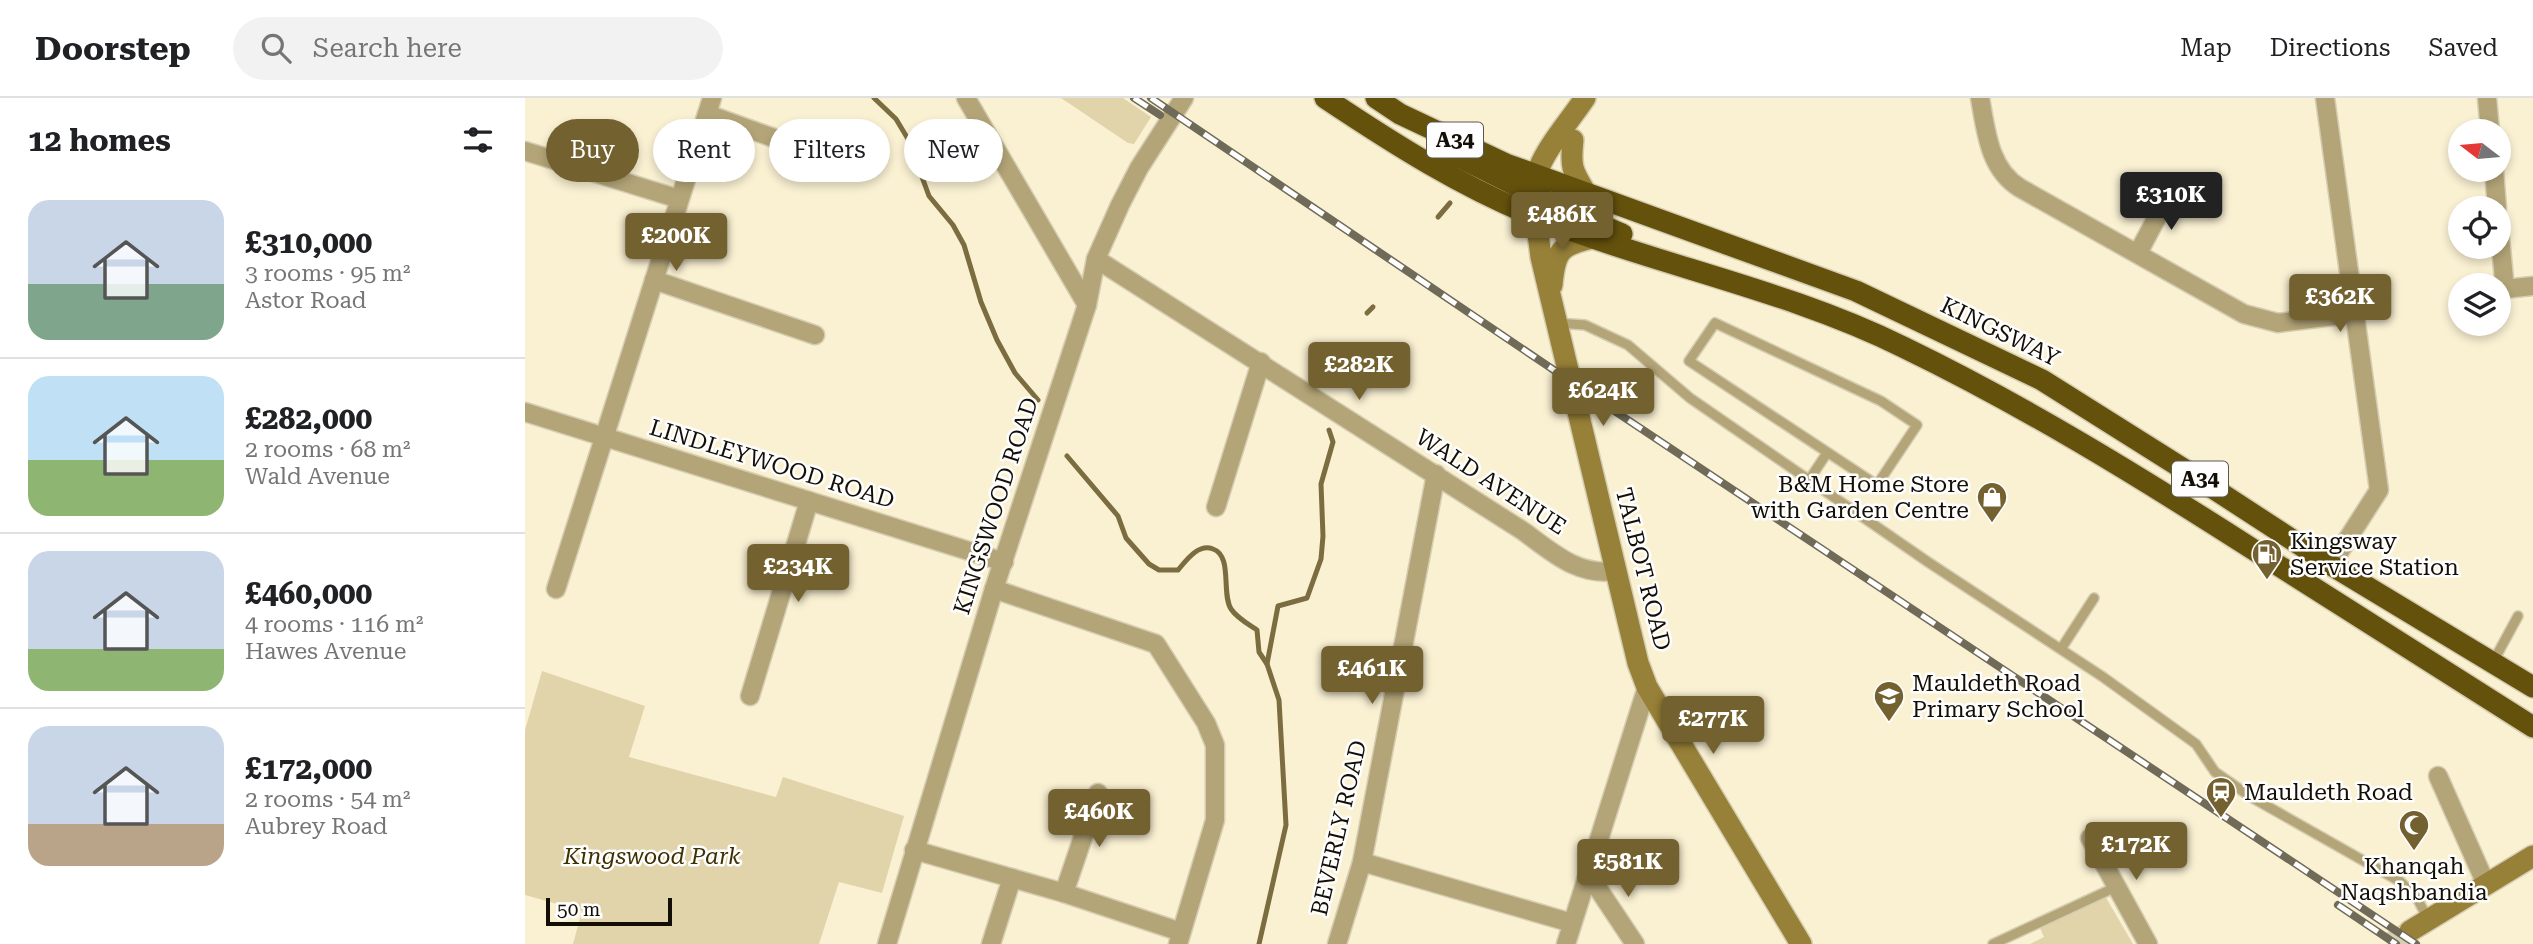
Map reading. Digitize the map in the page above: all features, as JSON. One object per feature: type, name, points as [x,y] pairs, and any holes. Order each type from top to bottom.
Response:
[{"type":"highway","name":"KINGSWAY","points":[[1325,98],[1417,158],[1462,183],[1540,192],[1585,193],[1856,291],[2042,380],[2330,565],[2533,687]]},
{"type":"highway","name":"KINGSWAY","points":[[1376,98],[1451,153],[1540,192],[1626,235],[1675,264]]},
{"type":"highway","name":"KINGSWAY","points":[[1540,192],[1593,238],[1797,304],[1901,345],[2073,437],[2533,727]]},
{"type":"street","points":[[966,98],[1087,305]]},
{"type":"street","name":"KINGSWOOD ROAD","points":[[887,944],[995,589],[1087,305],[1096,259],[1139,168],[1184,98]]},
{"type":"street","points":[[1540,192],[1544,159],[1585,98]]},
{"type":"street","points":[[1540,192],[1597,98]]},
{"type":"street","points":[[1980,98],[1990,150],[2008,181],[2244,314],[2278,323],[2357,313]]},
{"type":"street","points":[[2325,98],[2357,313],[2379,490],[2330,565]]},
{"type":"street","points":[[2487,98],[2489,119]]},
{"type":"street","points":[[556,589],[710,106],[769,134]]},
{"type":"street","points":[[1573,140],[1570,164],[1585,193]]},
{"type":"street","points":[[525,151],[679,199]]},
{"type":"street","name":"TALBOT ROAD","points":[[1540,192],[1541,257],[1552,293],[1638,663],[1647,687],[1801,944]]},
{"type":"street","points":[[2138,253],[2170,193]]},
{"type":"street","name":"TALBOT ROAD","points":[[1552,293],[1557,256],[1571,243],[1593,238]]},
{"type":"street","name":"WALD AVENUE","points":[[1096,259],[1436,474],[1571,565],[1597,572],[1615,571]]},
{"type":"street","points":[[2502,259],[2505,289],[2533,286]]},
{"type":"street","points":[[654,279],[815,335]]},
{"type":"street","points":[[1216,507],[1261,362]]},
{"type":"street","name":"LINDLEYWOOD ROAD","points":[[525,412],[1004,562]]},
{"type":"street","name":"BEVERLY ROAD","points":[[1337,944],[1361,862],[1436,474]]},
{"type":"street","points":[[750,696],[809,501]]},
{"type":"street","points":[[914,850],[1064,893],[1179,938],[1215,820],[1215,745],[1206,723],[1156,644],[995,589]]},
{"type":"street","points":[[1566,944],[1590,875],[1647,687]]},
{"type":"street","points":[[2438,776],[2486,884]]},
{"type":"street","points":[[1064,893],[1098,793]]},
{"type":"street","points":[[2090,838],[2148,944]]},
{"type":"street","points":[[2410,931],[2533,856]]},
{"type":"street","points":[[1361,862],[1572,923]]},
{"type":"street","points":[[1590,875],[1635,944]]},
{"type":"street","points":[[991,944],[1012,878]]},
{"type":"lane","points":[[1557,323],[1585,325],[1628,345],[1690,398],[1928,562],[2061,649],[2196,744],[2215,772],[2251,797],[2401,882],[2418,900],[2428,919]]},
{"type":"lane","points":[[1715,323],[1881,401],[1917,425],[1877,485],[1827,453],[1689,361],[1715,323]]},
{"type":"lane","points":[[1809,480],[1827,453]]},
{"type":"lane","points":[[2061,649],[2094,598]]},
{"type":"lane","points":[[2493,662],[2518,616]]},
{"type":"lane","points":[[1993,944],[2116,887]]},
{"type":"green space","points":[[1061,98],[1123,98],[1151,117],[1134,144],[1128,143]]},
{"type":"green space","name":"Kingswood Park","points":[[542,671],[645,706],[629,757],[776,797],[783,777],[904,816],[882,893],[839,882],[819,944],[573,944],[582,911],[525,895],[525,730]]},
{"type":"green space","points":[[2105,896],[2133,944],[2030,944],[2044,937],[2040,928]]},
{"type":"waterway","points":[[874,98],[896,119],[908,139],[929,196],[953,225],[964,245],[981,302],[997,340],[1015,373],[1038,400]]},
{"type":"waterway","points":[[1438,217],[1450,203]]},
{"type":"waterway","points":[[1367,313],[1373,307]]},
{"type":"waterway","points":[[1267,664],[1278,606],[1307,598],[1321,559],[1321,484],[1333,442],[1329,430]]},
{"type":"waterway","points":[[1067,456],[1118,516],[1126,538],[1149,564],[1159,570],[1178,570],[1202,548],[1213,549],[1219,553],[1225,567],[1231,609],[1257,630],[1259,652],[1267,664],[1279,700],[1286,825],[1259,944]]},
{"type":"tunnel","points":[[2388,944],[2410,931]]},
{"type":"railway","points":[[1134,98],[1160,115]]},
{"type":"railway","points":[[1151,98],[1607,406],[2416,944]]},
{"type":"railway","points":[[2338,905],[2396,944]]},
{"type":"place","name":"B&M Home Store with Garden Centre","points":[[1992,524]]},
{"type":"place","name":"Kingsway Service Station","points":[[2267,581]]},
{"type":"place","name":"Mauldeth Road Primary School","points":[[1889,723]]},
{"type":"place","name":"Mauldeth Road","points":[[2221,819]]},
{"type":"place","name":"Khanqah Naqshbandia","points":[[2414,852]]}]
